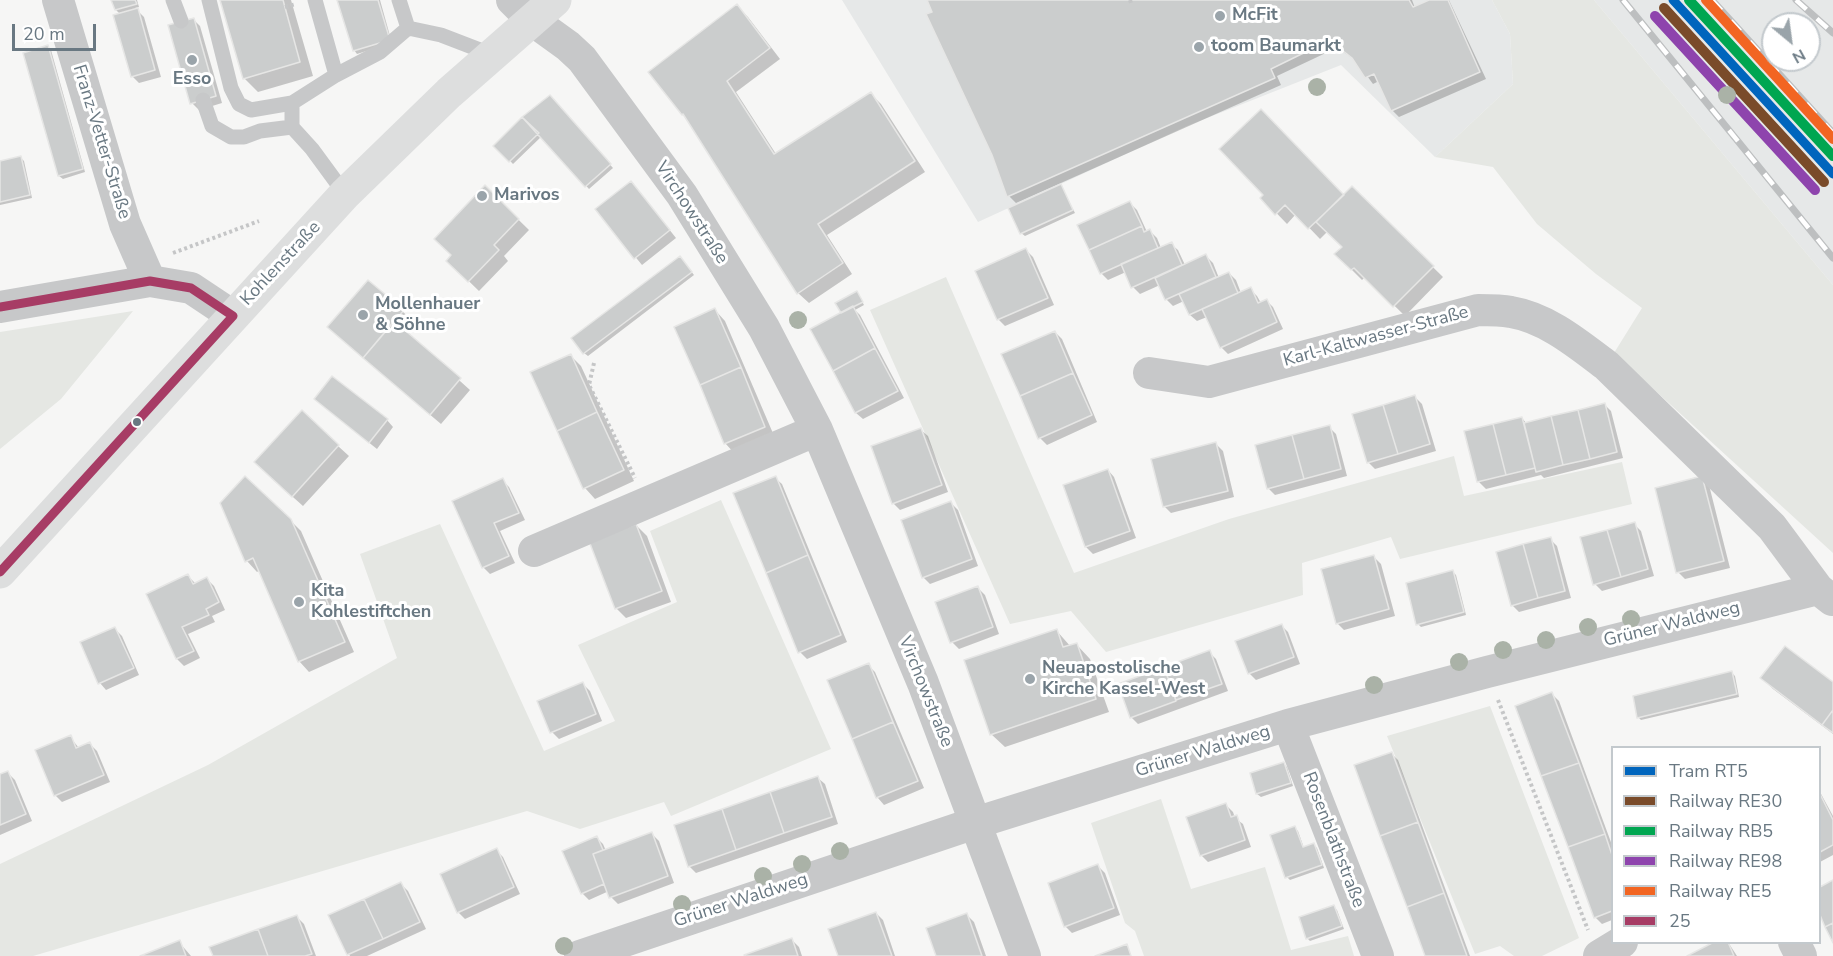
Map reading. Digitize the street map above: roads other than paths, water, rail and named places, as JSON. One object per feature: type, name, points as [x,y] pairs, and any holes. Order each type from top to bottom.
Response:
[{"type":"main road","name":"Kohlenstraße","points":[[0,572],[345,194],[449,93],[493,55],[533,7]]},
{"type":"street","name":"Franz-Vetter-Straße","points":[[58,0],[124,224],[150,281]]},
{"type":"street","name":"Virchowstraße","points":[[533,7],[582,59],[682,195],[764,328],[817,430],[923,684],[1025,956]]},
{"type":"street","points":[[0,307],[150,281],[191,288],[233,316]]},
{"type":"street","name":"Karl-Kaltwasser-Straße","points":[[1149,373],[1209,382],[1478,310],[1512,312],[1544,323],[1579,344],[1606,365],[1772,527],[1826,595]]},
{"type":"street","points":[[534,551],[817,430]]},
{"type":"street","name":"Grüner Waldweg","points":[[580,956],[627,948],[975,823],[1288,725],[1487,672],[1826,595]]},
{"type":"street","name":"Rosenblathstraße","points":[[1288,725],[1378,956]]},
{"type":"street","points":[[1594,945],[1611,943]]},
{"type":"lane","points":[[173,0],[181,21]]},
{"type":"lane","points":[[209,0],[231,88],[238,104],[251,110],[292,103],[336,75],[380,52],[408,28]]},
{"type":"lane","points":[[315,0],[336,75]]},
{"type":"lane","points":[[399,0],[408,28]]},
{"type":"lane","points":[[408,28],[441,35],[493,55]]},
{"type":"lane","points":[[202,100],[212,126],[231,137],[244,137],[260,131],[292,127]]},
{"type":"lane","points":[[292,103],[292,127],[312,149],[345,194]]},
{"type":"railway","points":[[1623,0],[1833,258]]},
{"type":"railway","points":[[1712,0],[1833,133]]},
{"type":"railway","points":[[1796,0],[1833,33]]},
{"type":"tram line","name":"RT5","points":[[1673,0],[1833,174]]},
{"type":"rail line","name":"RB5","points":[[1689,0],[1833,156]]},
{"type":"rail line","name":"RE5","points":[[1706,0],[1833,139]]},
{"type":"rail line","name":"RE30","points":[[1664,8],[1824,182]]},
{"type":"rail line","name":"RE98","points":[[1655,16],[1815,190]]},
{"type":"place","name":"McFit","points":[[1220,16]]},
{"type":"place","name":"toom Baumarkt","points":[[1199,47]]},
{"type":"place","name":"Esso","points":[[192,60]]},
{"type":"place","name":"Marivos","points":[[482,196]]},
{"type":"place","name":"Mollenhauer & Söhne","points":[[363,315]]},
{"type":"place","name":"Kita Kohlestiftchen","points":[[299,602]]},
{"type":"place","name":"Neuapostolische Kirche Kassel-West","points":[[1030,679]]}]
